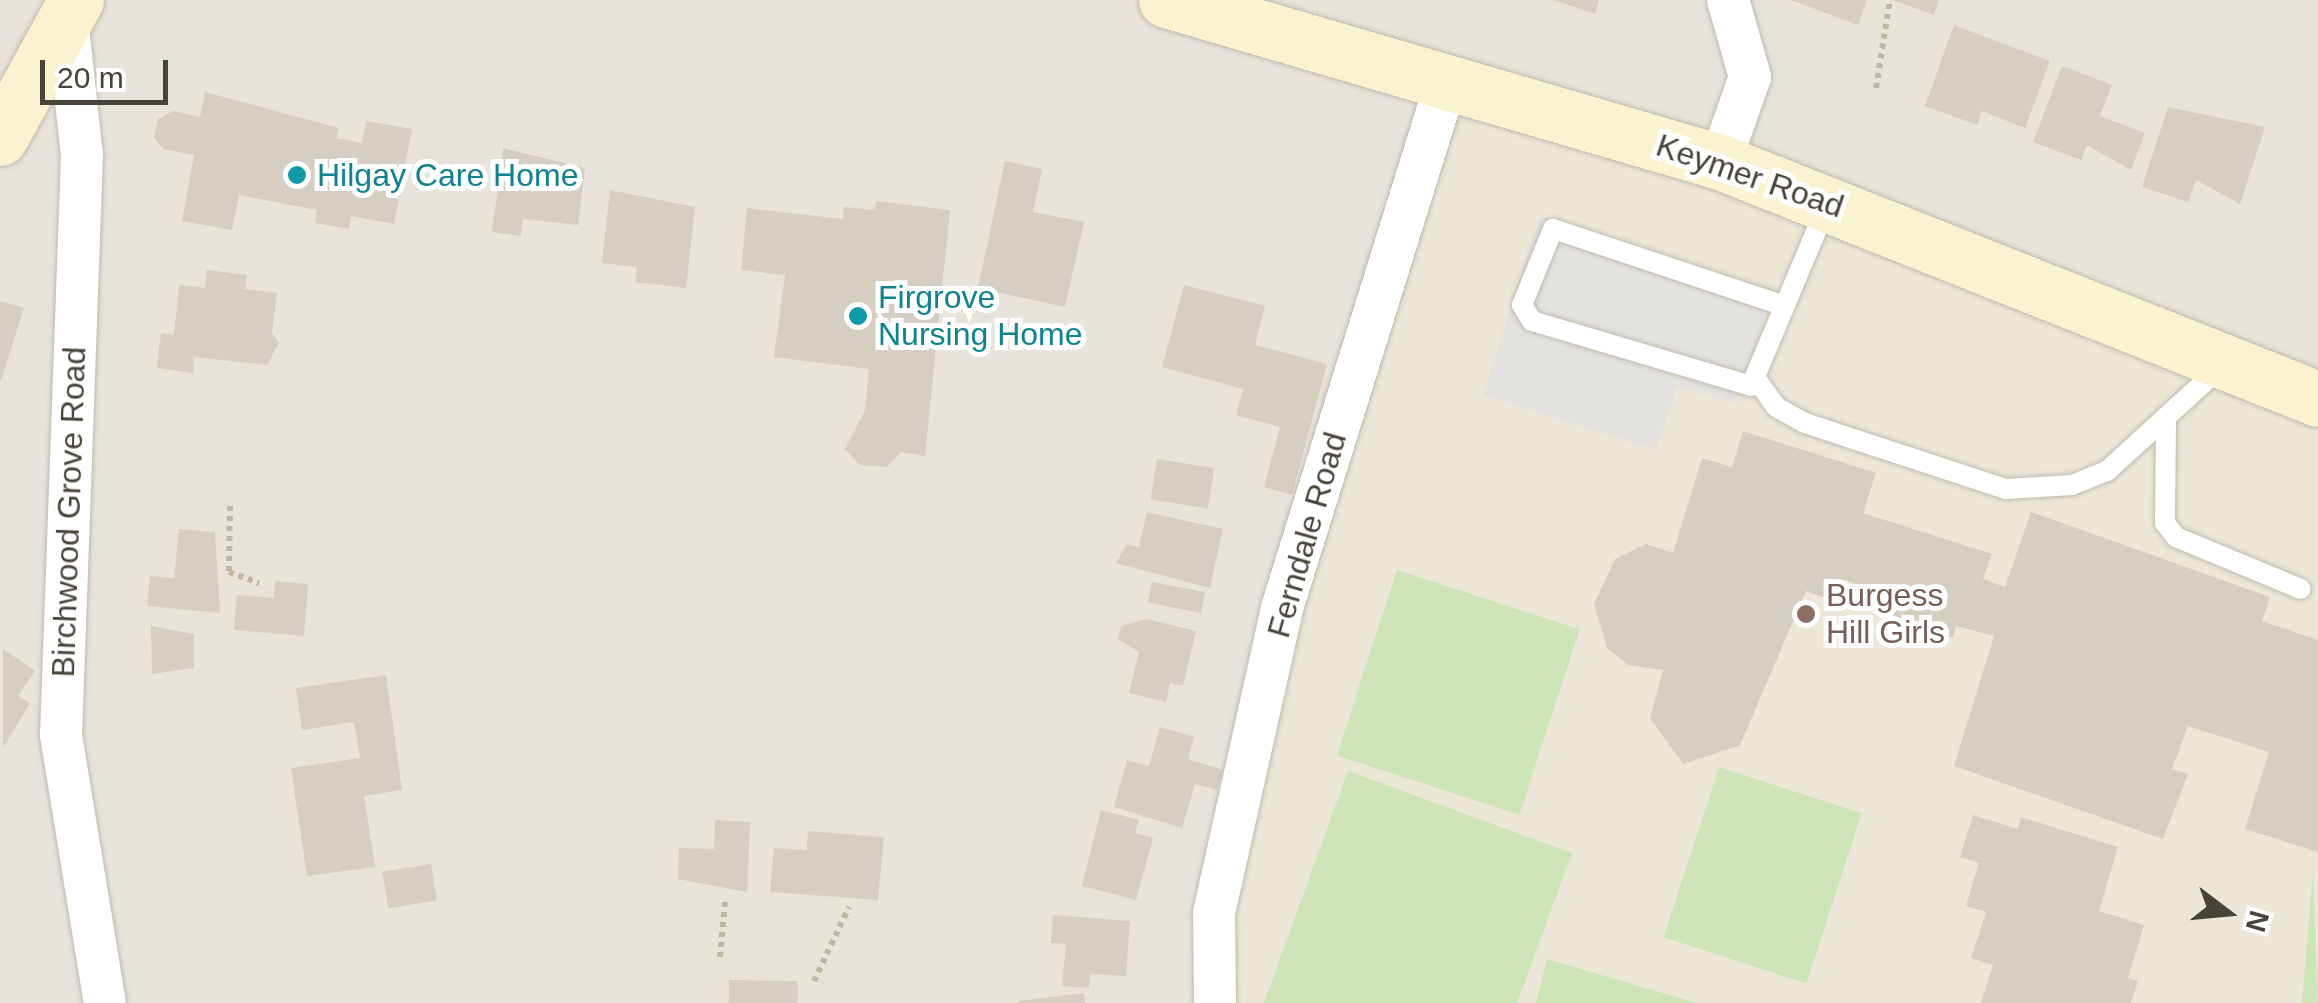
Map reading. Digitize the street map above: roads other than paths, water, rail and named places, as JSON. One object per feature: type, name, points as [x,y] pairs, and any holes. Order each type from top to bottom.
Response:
[{"type":"main road","name":"Keymer Road","points":[[1166,0],[1448,77],[1720,162],[1830,202],[2318,399]]},
{"type":"main road","points":[[0,138],[72,9]]},
{"type":"street","points":[[1720,162],[1750,77],[1728,0]]},
{"type":"street","name":"Birchwood Grove Road","points":[[72,9],[82,154],[61,735],[105,1003]]},
{"type":"street","name":"Ferndale Road","points":[[1216,1003],[1214,913],[1282,608],[1448,77]]},
{"type":"lane","points":[[1780,304],[1560,229],[1542,239],[1526,284],[1532,322],[1746,386],[1756,378],[1780,304],[1830,202]]},
{"type":"lane","points":[[1756,378],[1776,407],[1805,423],[2006,489],[2072,485],[2107,471],[2166,422],[2225,362]]},
{"type":"lane","points":[[2166,422],[2165,523],[2176,537],[2300,589]]},
{"type":"place","name":"Hilgay Care Home","points":[[297,175]]},
{"type":"place","name":"Firgrove Nursing Home","points":[[858,316]]},
{"type":"place","name":"Burgess Hill Girls","points":[[1806,614]]}]
